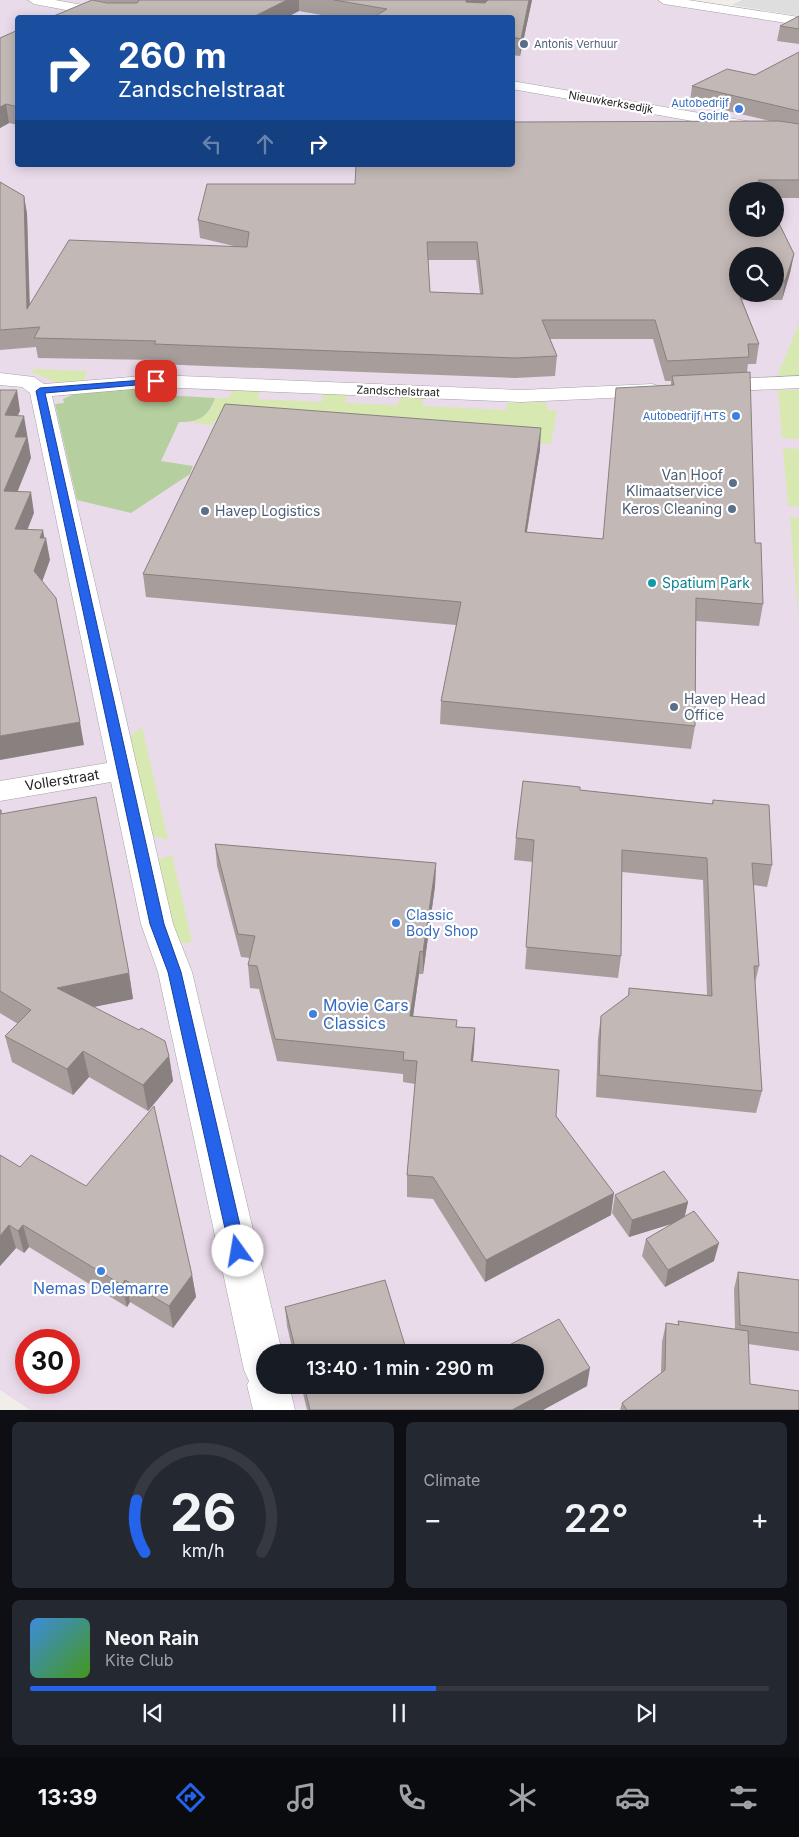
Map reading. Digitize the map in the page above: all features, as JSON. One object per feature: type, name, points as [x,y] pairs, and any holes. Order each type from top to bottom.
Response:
[{"type":"street","points":[[34,0],[116,15]]},
{"type":"street","points":[[664,0],[799,21]]},
{"type":"street","name":"Nieuwkerksedijk","points":[[515,86],[799,136]]},
{"type":"street","name":"Zandschelstraat","points":[[0,379],[28,382],[40,391],[156,381],[521,396],[799,382]]},
{"type":"street","points":[[40,391],[157,924],[177,981],[259,1344]]},
{"type":"street","name":"Vollerstraat","points":[[0,791],[123,770]]},
{"type":"street","points":[[270,1394],[274,1410]]},
{"type":"shaded area","points":[[0,0],[653,0],[799,22],[799,1409],[30,1410],[0,1390]]},
{"type":"shaded area","points":[[742,0],[799,0],[799,16],[732,5]]},
{"type":"green space","points":[[799,323],[799,378],[777,377]]},
{"type":"green space","points":[[33,369],[88,371],[83,382],[56,382],[32,372]]},
{"type":"green space","points":[[167,386],[164,395],[215,398],[210,409],[202,417],[197,420],[179,422],[161,461],[193,466],[190,474],[131,513],[77,500],[55,404],[64,403],[63,399],[76,393]]},
{"type":"green space","points":[[232,390],[260,391],[257,399],[322,402],[324,393],[347,394],[345,403],[398,405],[400,396],[423,397],[423,406],[506,410],[507,403],[546,402],[548,410],[557,410],[551,444],[216,419],[213,425],[192,423],[211,410],[215,398],[229,398]]},
{"type":"green space","points":[[778,390],[799,390],[799,439],[782,438]]},
{"type":"green space","points":[[783,448],[799,449],[799,507],[788,506]]},
{"type":"green space","points":[[790,517],[799,518],[798,616]]},
{"type":"green space","points":[[142,727],[168,840],[153,836],[130,736]]},
{"type":"green space","points":[[172,855],[192,942],[180,943],[173,930],[157,860]]},
{"type":"building","points":[[92,0],[107,3],[137,3],[138,0],[287,0],[257,15],[56,15]]},
{"type":"building","points":[[334,0],[466,0],[466,2],[485,3],[488,0],[529,0],[521,39],[515,38],[515,15],[377,15],[387,9]]},
{"type":"building","points":[[799,16],[799,29],[780,26]]},
{"type":"building","points":[[15,31],[15,106],[6,104],[0,107],[0,38]]},
{"type":"building","points":[[799,52],[799,111],[692,86],[727,69],[755,75]]},
{"type":"building","points":[[779,121],[799,124],[799,180],[729,182],[729,237],[784,237],[784,233],[794,254],[784,281],[784,247],[729,247],[729,302],[742,302],[759,344],[748,344],[749,357],[667,361],[655,320],[542,320],[557,356],[516,358],[154,344],[156,341],[34,338],[40,327],[0,330],[0,182],[24,196],[27,309],[69,240],[247,247],[249,232],[198,220],[207,184],[355,184],[356,167],[515,167],[515,122]],"holes":[[[427,242],[477,242],[483,294],[430,292]]]},
{"type":"building","points":[[750,372],[755,543],[761,543],[763,604],[696,598],[695,726],[441,701],[461,602],[143,574],[225,404],[541,428],[525,532],[603,539],[616,388],[674,385],[672,376]]},
{"type":"building","points":[[0,390],[17,390],[5,415],[24,416],[15,437],[27,437],[4,491],[31,492],[15,529],[43,530],[40,538],[46,538],[34,571],[56,598],[80,722],[0,736]]},
{"type":"building","points":[[523,781],[580,787],[580,790],[713,804],[713,800],[769,805],[772,865],[752,863],[759,966],[754,966],[762,1091],[599,1075],[601,1016],[629,995],[629,988],[712,996],[707,858],[622,850],[621,956],[526,947],[534,840],[516,838]]},
{"type":"building","points":[[96,797],[129,973],[57,988],[139,1030],[141,1028],[165,1041],[169,1056],[143,1085],[83,1051],[67,1069],[5,1036],[31,1010],[0,991],[0,810],[1,814]]},
{"type":"building","points":[[215,844],[436,863],[423,952],[420,951],[410,1016],[457,1020],[456,1027],[475,1028],[471,1061],[559,1070],[556,1116],[614,1193],[486,1260],[433,1177],[407,1175],[417,1061],[403,1060],[404,1052],[275,1039],[257,966],[248,965],[255,936],[238,934]]},
{"type":"building","points":[[154,1106],[192,1275],[169,1306],[125,1280],[122,1285],[23,1225],[18,1231],[9,1225],[0,1236],[0,1155],[20,1167],[31,1155],[86,1186]]},
{"type":"building","points":[[664,1171],[688,1202],[632,1220],[615,1195]]},
{"type":"building","points":[[694,1211],[719,1243],[668,1270],[646,1239]]},
{"type":"building","points":[[738,1272],[799,1280],[799,1333],[740,1325]]},
{"type":"building","points":[[385,1280],[405,1344],[294,1344],[285,1307]]},
{"type":"building","points":[[559,1319],[590,1368],[544,1393],[544,1344],[511,1344]]},
{"type":"building","points":[[678,1321],[748,1331],[750,1384],[799,1391],[799,1410],[627,1410],[622,1403],[665,1370],[666,1323],[679,1325]]},
{"type":"building","points":[[306,1394],[542,1394],[512,1410],[310,1410]]},
{"type":"place","name":"Antonis Verhuur","points":[[524,44]]},
{"type":"place","name":"Autobedrijf Goirle","points":[[739,109]]},
{"type":"place","name":"Autobedrijf HTS","points":[[736,416]]},
{"type":"place","name":"Van Hoof Klimaatservice","points":[[733,483]]},
{"type":"place","name":"Keros Cleaning","points":[[732,509]]},
{"type":"place","name":"Havep Logistics","points":[[205,511]]},
{"type":"place","name":"Spatium Park","points":[[652,583]]},
{"type":"place","name":"Havep Head Office","points":[[674,707]]},
{"type":"place","name":"Classic Body Shop","points":[[396,923]]},
{"type":"place","name":"Movie Cars Classics","points":[[313,1014]]},
{"type":"place","name":"Nemas Delemarre","points":[[101,1271]]},
{"type":"route","points":[[156,381],[40,391],[44,402],[157,924],[174,972],[238,1251]]}]
